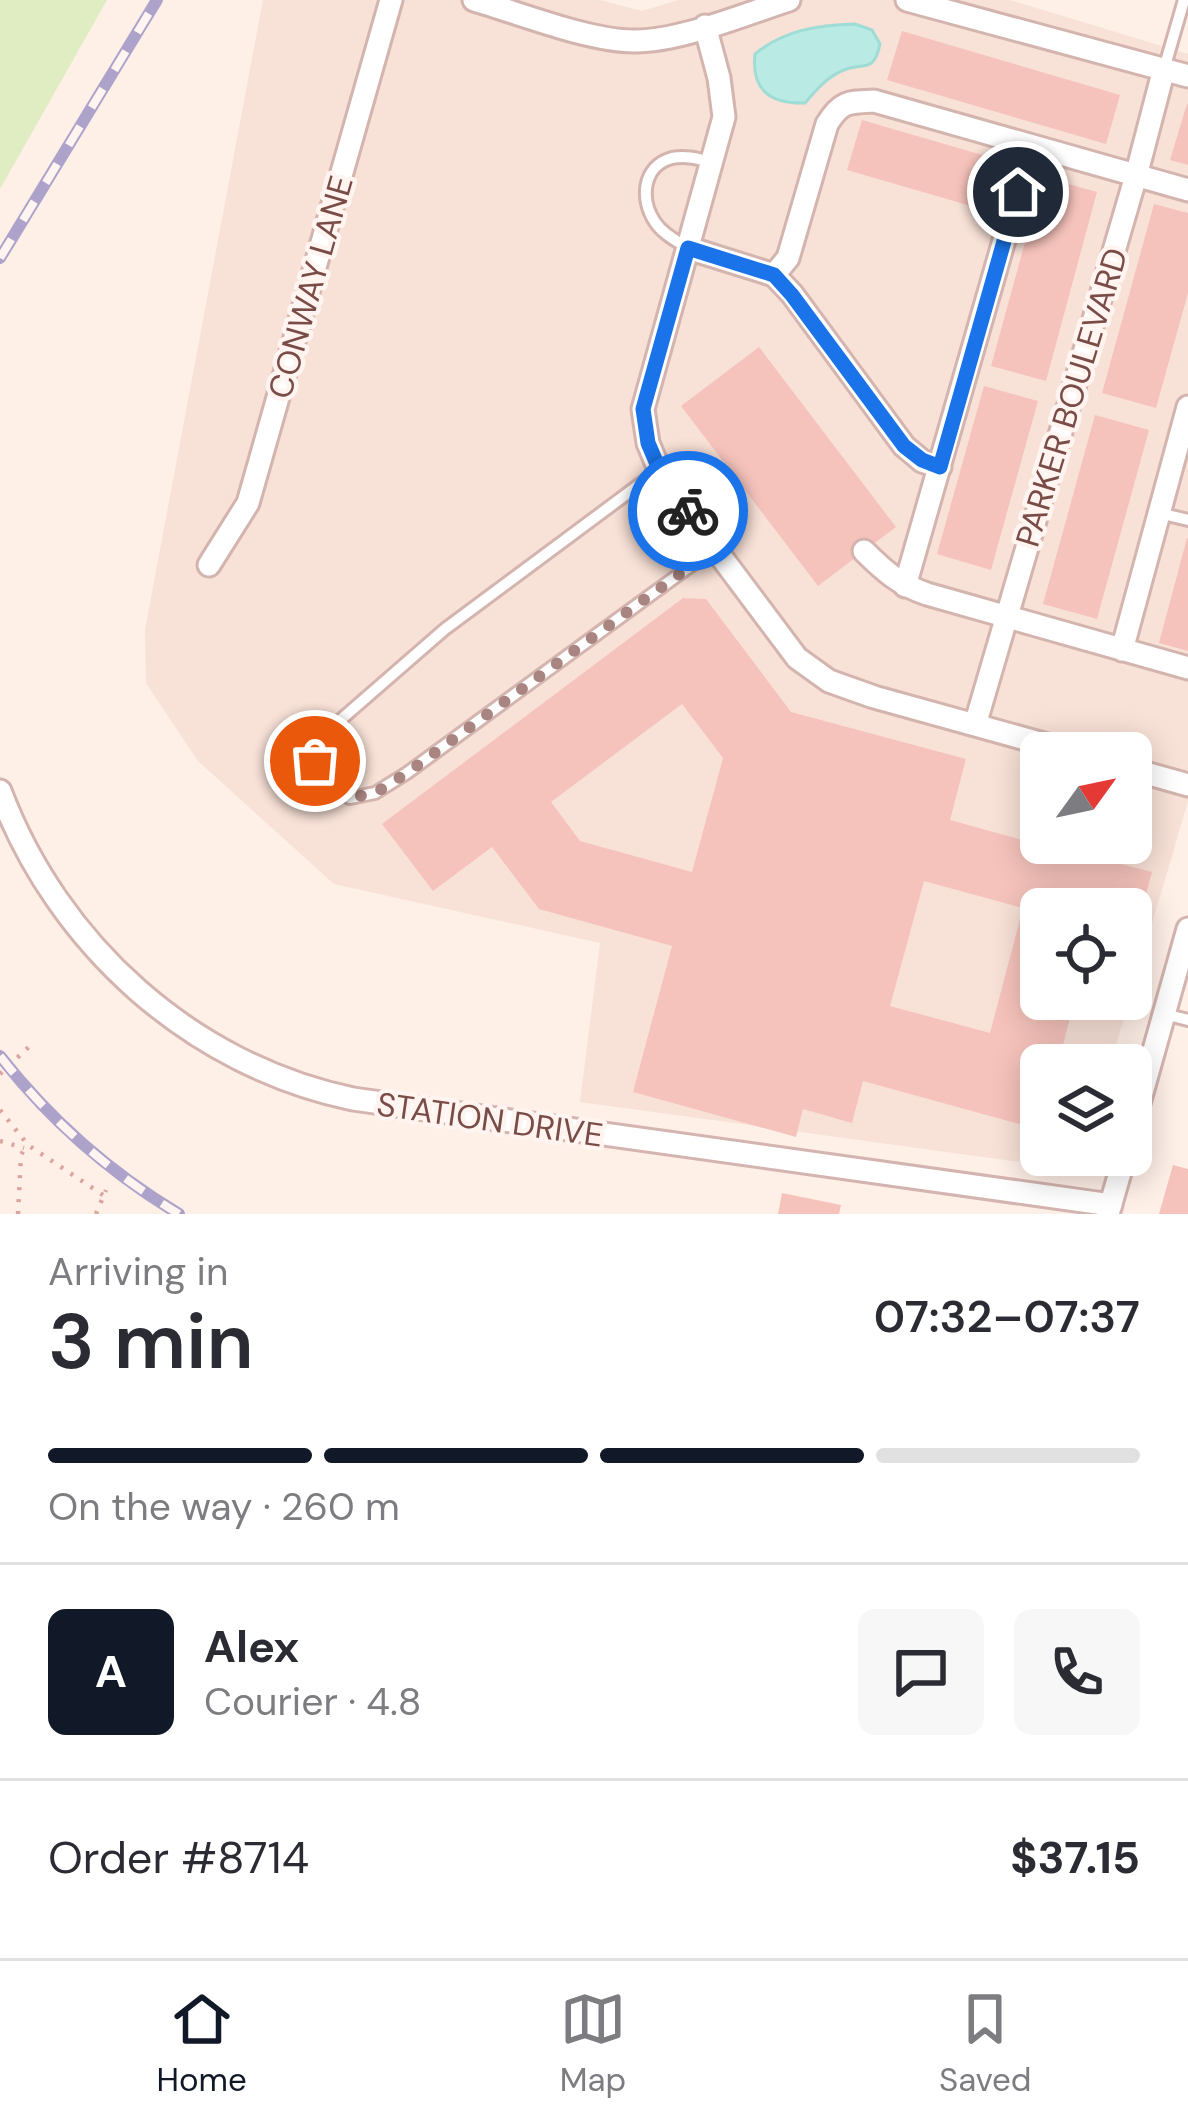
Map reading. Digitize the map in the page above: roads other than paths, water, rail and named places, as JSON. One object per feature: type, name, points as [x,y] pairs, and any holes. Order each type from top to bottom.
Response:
[{"type":"street","name":"CONWAY LANE","points":[[209,565],[248,503],[391,0]]},
{"type":"street","points":[[474,0],[600,37],[636,41],[669,37],[789,0]]},
{"type":"street","points":[[907,0],[1188,76]]},
{"type":"street","points":[[705,26],[724,117],[643,409],[648,443],[659,470],[796,658],[829,681],[874,697],[1020,737]]},
{"type":"street","name":"PARKER BOULEVARD","points":[[975,725],[1164,69]]},
{"type":"street","points":[[774,275],[788,257],[827,124],[836,109],[850,102],[874,101],[1188,190]]},
{"type":"street","points":[[905,586],[1030,146]]},
{"type":"street","points":[[688,248],[774,275],[904,446],[940,467]]},
{"type":"street","points":[[1122,650],[1188,407]]},
{"type":"street","points":[[864,551],[905,586],[1188,668]]},
{"type":"street","points":[[1152,775],[1188,784]]},
{"type":"street","name":"STATION DRIVE","points":[[0,791],[42,878],[71,920],[116,970],[196,1036],[250,1066],[304,1088],[1110,1210]]},
{"type":"street","points":[[1152,1057],[1188,929]]},
{"type":"street","points":[[1110,1210],[1119,1176]]},
{"type":"lane","points":[[1164,69],[1184,0]]},
{"type":"lane","points":[[688,248],[658,227],[647,207],[646,184],[654,169],[669,159],[711,162]]},
{"type":"lane","points":[[659,470],[445,629],[330,729],[318,746],[315,761],[328,787],[350,798],[375,793],[715,548]]},
{"type":"lane","points":[[1160,512],[1188,520]]},
{"type":"lane","points":[[1164,1014],[1188,1019]]},
{"type":"water","points":[[855,24],[872,30],[880,44],[872,63],[833,76],[805,103],[782,101],[760,86],[755,54],[766,46],[802,30]]},
{"type":"railway","points":[[0,258],[157,0]]},
{"type":"railway","points":[[0,1056],[82,1143],[179,1214]]}]
